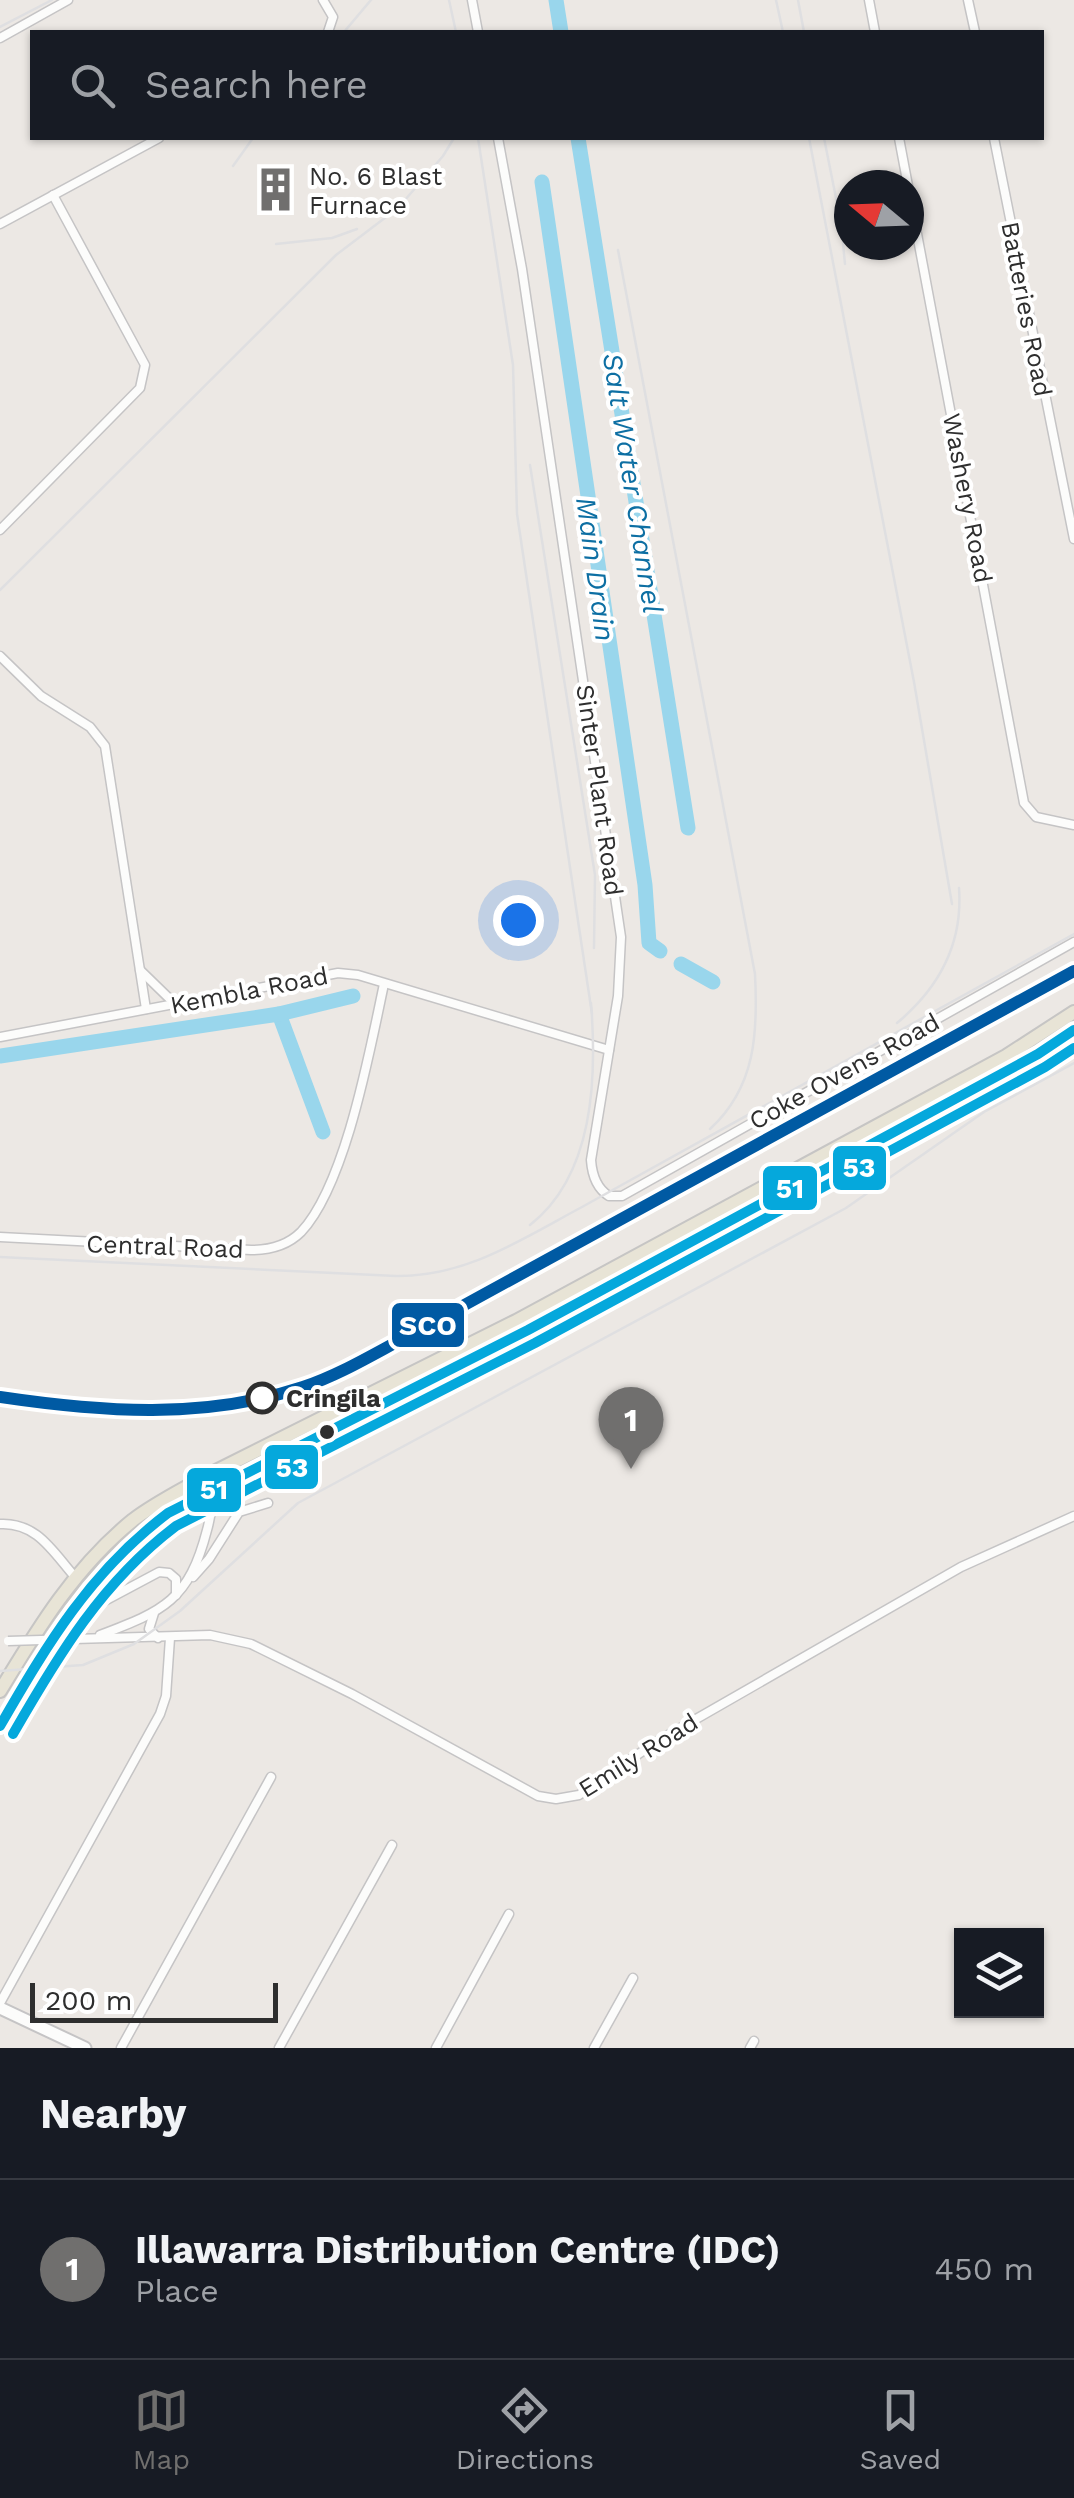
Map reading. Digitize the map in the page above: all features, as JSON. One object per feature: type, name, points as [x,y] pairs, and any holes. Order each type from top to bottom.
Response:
[{"type":"main road","points":[[0,1692],[52,1606],[75,1577],[136,1518],[206,1476],[547,1304],[1006,1056],[1074,1012]]},
{"type":"main road","points":[[0,1726],[65,1615],[122,1547],[168,1513],[528,1330],[1038,1054],[1074,1030]]},
{"type":"main road","points":[[0,2005],[85,2048]]},
{"type":"street","points":[[0,38],[68,0]]},
{"type":"street","points":[[323,0],[333,17],[330,30]]},
{"type":"street","points":[[472,0],[478,30]]},
{"type":"street","points":[[869,0],[875,30]]},
{"type":"street","points":[[968,0],[974,30]]},
{"type":"street","points":[[0,224],[155,140]]},
{"type":"street","name":"Sinter Plant Road","points":[[498,140],[522,269],[622,937],[620,980],[590,1160],[597,1184],[613,1197]]},
{"type":"street","name":"Washery Road","points":[[899,140],[1024,803],[1036,817],[1074,825]]},
{"type":"street","name":"Batteries Road","points":[[994,140],[1074,539]]},
{"type":"street","points":[[0,530],[140,388],[145,365],[53,195]]},
{"type":"street","points":[[0,656],[42,696],[90,727],[105,746],[146,1009]]},
{"type":"street","name":"Coke Ovens Road","points":[[613,1197],[622,1196],[1074,942]]},
{"type":"street","points":[[140,970],[175,1004]]},
{"type":"street","name":"Kembla Road","points":[[0,1036],[338,972],[358,974],[609,1050]]},
{"type":"street","name":"Central Road","points":[[0,1237],[251,1250],[272,1248],[291,1240],[308,1222],[342,1152],[384,984]]},
{"type":"street","points":[[182,1592],[200,1556],[218,1487]]},
{"type":"street","points":[[91,1639],[156,1612],[174,1600],[239,1512],[268,1503]]},
{"type":"street","name":"Emily Road","points":[[4,1641],[218,1636],[250,1644],[352,1694],[538,1796],[556,1799],[578,1795],[656,1742],[960,1567],[1074,1516]]},
{"type":"street","points":[[0,1524],[14,1523],[38,1534],[75,1577]]},
{"type":"street","points":[[194,1567],[218,1545]]},
{"type":"street","points":[[65,1615],[99,1604],[158,1572],[176,1579],[174,1600]]},
{"type":"street","points":[[156,1612],[148,1628],[158,1638]]},
{"type":"street","points":[[132,1638],[156,1612]]},
{"type":"street","points":[[0,2005],[160,1714],[166,1696],[170,1638]]},
{"type":"street","points":[[121,2048],[271,1777]]},
{"type":"street","points":[[279,2048],[392,1844]]},
{"type":"street","points":[[436,2048],[509,1914]]},
{"type":"street","points":[[594,2048],[633,1978]]},
{"type":"waterway","name":"Salt Water Channel","points":[[556,0],[561,30]]},
{"type":"waterway","name":"Salt Water Channel","points":[[578,140],[688,828]]},
{"type":"waterway","name":"Main Drain","points":[[542,182],[645,885],[649,943],[660,951]]},
{"type":"waterway","name":"Main Drain","points":[[681,964],[713,982]]},
{"type":"waterway","name":"Main Drain","points":[[0,1056],[279,1014],[353,996]]},
{"type":"waterway","name":"Main Drain","points":[[279,1014],[323,1132]]},
{"type":"railway","points":[[0,27],[52,0]]},
{"type":"railway","points":[[346,30],[371,0]]},
{"type":"railway","points":[[449,0],[456,30]]},
{"type":"railway","points":[[776,0],[783,30]]},
{"type":"railway","points":[[798,0],[804,30]]},
{"type":"railway","points":[[233,166],[252,140]]},
{"type":"railway","points":[[0,590],[336,255],[398,208],[453,140]]},
{"type":"railway","points":[[478,140],[513,365],[517,514],[592,1014]]},
{"type":"railway","points":[[809,140],[914,682],[952,904]]},
{"type":"railway","points":[[824,140],[845,264]]},
{"type":"railway","points":[[276,244],[332,238],[357,229]]},
{"type":"railway","points":[[618,250],[755,974],[756,1017],[751,1058],[737,1095],[710,1129]]},
{"type":"railway","points":[[530,465],[595,875],[594,948]]},
{"type":"railway","points":[[897,1023],[925,995],[945,963],[957,927],[959,888]]},
{"type":"railway","points":[[0,1257],[396,1276],[422,1275],[470,1263],[537,1231],[1074,934]]},
{"type":"railway","points":[[530,1225],[551,1204],[579,1153],[591,1093],[591,1003]]},
{"type":"railway","points":[[0,1671],[83,1665],[134,1644],[180,1611],[298,1503],[846,1208],[984,1112],[1074,1063]]},
{"type":"transit line","name":"SCO","points":[[0,1397],[114,1409],[190,1409],[266,1398],[316,1382],[406,1337],[1074,971]]},
{"type":"transit line","name":"51","points":[[0,1726],[54,1638],[93,1584],[168,1513],[528,1330],[1038,1054],[1074,1030]]},
{"type":"transit line","name":"53","points":[[13,1734],[65,1648],[104,1595],[176,1526],[535,1343],[1074,1048]]},
{"type":"place","name":"No. 6 Blast Furnace","points":[[276,190]]},
{"type":"place","name":"Cringila","points":[[262,1398]]},
{"type":"place","name":"Illawarra Distribution Centre (IDC)","points":[[631,1469]]}]
